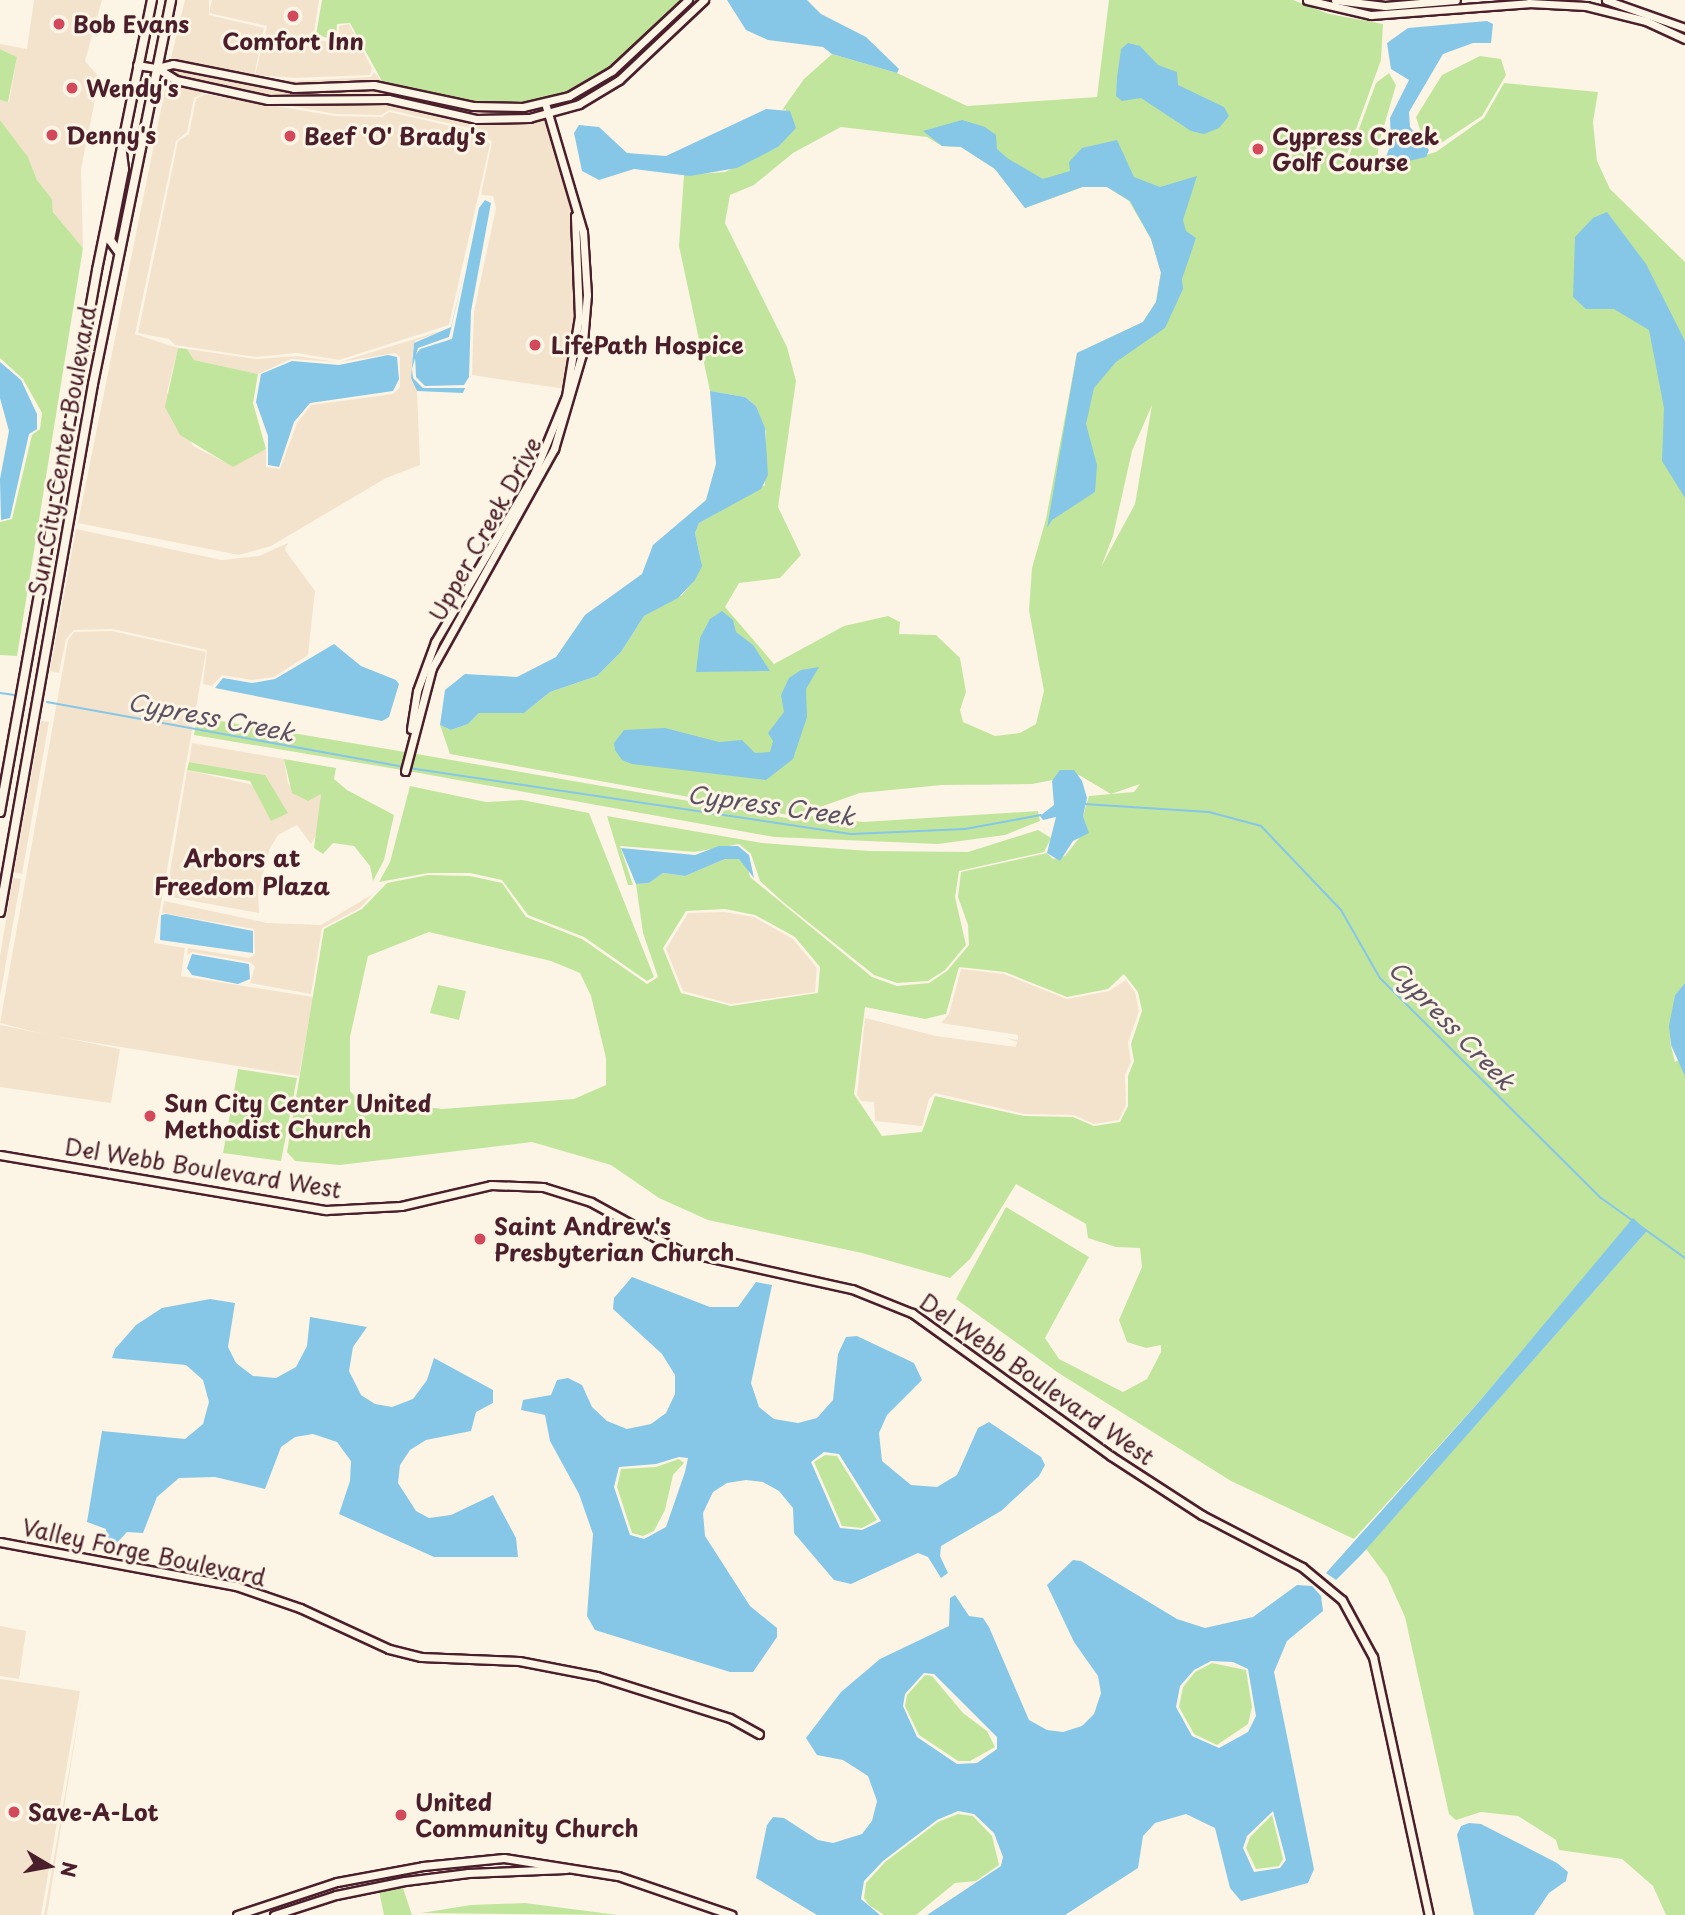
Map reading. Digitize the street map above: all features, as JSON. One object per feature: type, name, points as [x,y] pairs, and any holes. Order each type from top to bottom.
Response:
[{"type":"main road","name":"Sun City Center Boulevard","points":[[0,812],[121,145],[152,0]]},
{"type":"main road","name":"Sun City Center Boulevard","points":[[0,912],[118,251],[172,0]]},
{"type":"main road","points":[[118,251],[110,240],[124,169],[121,145]]},
{"type":"street","points":[[137,65],[157,68],[173,64],[294,88],[399,87],[493,108],[545,103],[612,71],[688,0]]},
{"type":"street","points":[[157,68],[176,80],[280,101],[388,99],[487,120],[548,115],[579,104],[619,80],[704,0]]},
{"type":"street","points":[[1307,0],[1371,15],[1529,3],[1586,6],[1646,21],[1685,39]]},
{"type":"street","points":[[1335,0],[1385,6],[1456,0]]},
{"type":"street","points":[[1606,0],[1685,28]]},
{"type":"street","name":"Upper Creek Drive","points":[[405,771],[441,646],[540,479],[571,401],[582,354],[587,295],[583,232],[545,103]]},
{"type":"street","name":"Del Webb Boulevard West","points":[[0,1155],[326,1210],[401,1206],[491,1185],[543,1187],[591,1202],[680,1251],[852,1289],[912,1314],[1111,1456],[1202,1515],[1302,1567],[1336,1593],[1356,1618],[1373,1657],[1429,1915]]},
{"type":"street","name":"Valley Forge Boulevard","points":[[0,1542],[236,1586],[300,1608],[389,1649],[421,1657],[519,1661],[588,1673],[705,1709],[759,1734]]},
{"type":"street","points":[[493,1858],[493,1872]]},
{"type":"street","points":[[237,1915],[337,1882],[493,1858],[578,1869],[655,1885],[732,1915]]},
{"type":"street","points":[[467,1861],[468,1873]]},
{"type":"street","points":[[274,1915],[340,1894],[468,1873],[578,1869]]},
{"type":"street","points":[[337,1882],[340,1894]]},
{"type":"shaded area","points":[[34,0],[102,0],[85,61],[98,76],[98,85],[81,169],[83,248],[53,212],[52,199],[37,180],[28,157],[0,120],[0,100],[9,102],[17,57],[0,49],[0,44],[27,49]]},
{"type":"shaded area","points":[[185,0],[209,0],[209,15],[264,28],[254,77],[296,81],[371,77],[374,72],[383,83],[294,86],[170,62]]},
{"type":"shaded area","points":[[212,0],[319,0],[313,39],[338,44],[339,26],[349,24],[372,68],[370,75],[296,78],[255,75],[267,26],[209,13]]},
{"type":"shaded area","points":[[173,67],[293,91],[383,89],[383,93],[413,95],[446,107],[532,115],[476,116],[388,96],[269,97],[177,78],[168,73]]},
{"type":"shaded area","points":[[167,79],[256,100],[206,92],[194,98],[187,132],[176,141],[135,334],[178,348],[167,392],[193,446],[233,466],[266,449],[266,467],[280,469],[297,423],[311,405],[393,394],[400,387],[400,357],[396,353],[340,362],[450,328],[415,341],[413,347],[411,378],[417,391],[420,465],[386,478],[271,546],[239,555],[78,523]]},
{"type":"shaded area","points":[[205,94],[335,116],[382,117],[389,112],[477,132],[490,144],[449,325],[339,360],[297,353],[256,357],[175,345],[169,339],[138,333],[178,141],[189,134],[196,99]]},
{"type":"shaded area","points":[[388,101],[487,123],[546,118],[570,200],[576,269],[576,317],[565,389],[472,375],[474,312],[496,208],[493,196],[481,195],[492,142],[478,130],[390,110],[381,115],[336,114],[279,104]]},
{"type":"shaded area","points":[[187,349],[256,359],[297,356],[337,362],[291,359],[258,374],[194,360]]},
{"type":"shaded area","points":[[76,529],[222,560],[259,556],[288,543],[285,550],[315,591],[308,655],[274,677],[252,680],[222,675],[212,686],[203,684],[207,650],[113,629],[74,630],[66,639],[59,673],[50,671]]},
{"type":"shaded area","points":[[112,631],[206,652],[154,943],[185,948],[181,976],[313,997],[299,1076],[47,1035],[0,1023],[68,640],[74,632]]},
{"type":"shaded area","points":[[41,721],[49,722],[22,874],[14,872]]},
{"type":"shaded area","points":[[192,743],[284,759],[288,784],[321,793],[318,832],[311,844],[297,825],[278,835],[270,848],[258,891],[259,913],[166,896],[187,770],[254,785],[265,775],[189,762]]},
{"type":"shaded area","points":[[13,878],[21,879],[0,996],[0,956]]},
{"type":"shaded area","points":[[373,894],[360,908],[322,928],[311,994],[250,983],[255,967],[250,962],[192,952],[187,955],[188,948],[249,958],[255,954],[254,929],[162,913],[164,901],[268,923],[321,925]]},
{"type":"shaded area","points":[[725,912],[754,917],[793,939],[817,968],[815,992],[731,1004],[683,991],[666,949],[688,913]]},
{"type":"shaded area","points":[[961,969],[1004,974],[1067,999],[1109,991],[1126,980],[1135,992],[1139,1011],[1128,1043],[1131,1062],[1125,1075],[1126,1105],[1119,1120],[1094,1124],[1074,1115],[1024,1114],[935,1093],[929,1099],[922,1126],[875,1121],[874,1102],[861,1101],[857,1095],[865,1018],[936,1036],[1016,1047],[1017,1042],[1006,1038],[1018,1040],[1018,1035],[941,1023],[949,1014]]},
{"type":"shaded area","points":[[0,1025],[120,1049],[111,1103],[0,1087]]},
{"type":"shaded area","points":[[0,1626],[26,1631],[19,1679],[0,1676]]},
{"type":"shaded area","points":[[0,1679],[80,1691],[41,1915],[0,1915]]},
{"type":"shaded area","points":[[82,1696],[47,1915],[44,1915]]},
{"type":"green space","points":[[322,0],[684,0],[610,69],[568,93],[522,104],[474,103],[383,83],[350,23],[337,24],[336,40],[316,35]]},
{"type":"green space","points":[[693,0],[697,0],[624,73],[593,94],[550,111],[549,105],[614,73]]},
{"type":"green space","points":[[1109,0],[1293,0],[1329,14],[1383,24],[1381,60],[1346,157],[1382,167],[1436,152],[1484,118],[1504,83],[1598,92],[1593,122],[1597,161],[1610,189],[1685,262],[1685,983],[1675,995],[1670,1042],[1675,1062],[1685,1057],[1685,1915],[1666,1915],[1653,1886],[1622,1859],[1559,1850],[1556,1840],[1518,1816],[1481,1812],[1456,1820],[1449,1814],[1405,1617],[1387,1577],[1366,1549],[1647,1231],[1633,1219],[1478,1403],[1354,1539],[1231,1481],[1057,1372],[956,1299],[1006,1207],[1089,1257],[1045,1338],[1059,1359],[1123,1392],[1147,1379],[1161,1352],[1161,1345],[1146,1348],[1127,1342],[1119,1320],[1142,1267],[1140,1248],[1116,1247],[1088,1238],[1086,1224],[1016,1184],[970,1259],[950,1278],[862,1253],[708,1220],[659,1198],[611,1165],[532,1142],[340,1165],[295,1161],[287,1152],[324,929],[362,909],[387,883],[428,875],[470,876],[502,883],[526,917],[582,939],[647,984],[658,977],[643,933],[636,884],[649,883],[663,873],[685,876],[725,859],[739,858],[747,864],[750,877],[872,977],[897,986],[929,983],[947,971],[969,945],[968,925],[958,897],[961,872],[1047,853],[1053,859],[1065,856],[1087,828],[1083,816],[1089,796],[1134,792],[1140,784],[1111,794],[1079,775],[1032,784],[942,785],[860,793],[794,816],[450,754],[440,725],[451,730],[468,724],[479,713],[524,713],[550,692],[597,676],[621,652],[644,616],[682,595],[696,578],[701,562],[695,533],[699,523],[765,485],[766,432],[756,406],[745,397],[710,391],[679,246],[684,175],[725,172],[778,147],[786,109],[782,110],[804,79],[832,54],[897,73],[967,106],[1097,97]],"holes":[[[841,127],[927,137],[942,146],[961,147],[995,169],[1025,208],[1083,187],[1107,187],[1129,201],[1151,239],[1161,272],[1156,302],[1143,322],[1077,353],[1046,519],[1032,568],[1029,610],[1044,691],[1036,724],[1020,733],[995,736],[963,722],[960,710],[966,692],[960,658],[936,635],[899,634],[900,622],[888,616],[844,626],[774,664],[725,607],[739,583],[780,578],[801,555],[778,507],[796,381],[787,347],[725,223],[730,195],[754,185],[793,153]],[[1152,405],[1135,504],[1101,567],[1113,536],[1132,451]],[[725,909],[755,915],[795,937],[820,967],[818,993],[731,1006],[681,993],[663,948],[686,911]],[[429,932],[551,961],[580,973],[591,996],[606,1058],[606,1085],[574,1099],[442,1109],[356,1097],[350,1091],[350,1037],[368,956]],[[959,967],[1005,972],[1067,997],[1108,989],[1124,974],[1138,992],[1142,1011],[1131,1044],[1134,1061],[1128,1076],[1128,1106],[1120,1122],[1094,1126],[1073,1117],[1024,1116],[935,1096],[922,1132],[882,1136],[854,1094],[865,1007],[925,1019],[946,1014]]]},
{"type":"green space","points":[[0,49],[17,57],[8,102],[0,100]]},
{"type":"green space","points":[[1480,56],[1501,59],[1506,75],[1482,116],[1435,147],[1422,136],[1416,117],[1442,75]]},
{"type":"green space","points":[[1389,73],[1396,85],[1379,143],[1377,163],[1349,156],[1376,83]]},
{"type":"green space","points":[[0,120],[28,157],[37,180],[52,199],[53,212],[83,248],[17,656],[0,655],[0,522],[12,519],[32,435],[40,429],[42,413],[23,379],[0,358]]},
{"type":"green space","points":[[178,348],[187,349],[194,360],[258,374],[253,403],[266,449],[233,467],[180,435],[165,407]]},
{"type":"green space","points":[[197,717],[405,752],[402,770],[194,735]]},
{"type":"green space","points":[[411,753],[793,819],[803,815],[863,822],[1038,811],[1040,821],[1005,835],[938,844],[774,837],[408,771]]},
{"type":"green space","points":[[284,759],[336,768],[334,779],[347,790],[394,815],[384,860],[373,881],[370,866],[354,846],[333,843],[323,854],[314,848],[321,794],[308,801],[292,793]]},
{"type":"green space","points":[[189,762],[265,775],[288,813],[271,821],[250,781],[187,770]]},
{"type":"green space","points":[[410,786],[486,802],[522,800],[589,813],[654,977],[647,981],[584,937],[528,915],[502,880],[470,873],[428,873],[379,882],[390,862]]},
{"type":"green space","points":[[607,816],[762,843],[869,851],[968,852],[1038,830],[1051,838],[1044,852],[959,871],[955,897],[966,945],[945,970],[928,981],[897,983],[874,975],[783,902],[760,881],[751,854],[739,844],[695,852],[620,846],[633,885],[628,885]]},
{"type":"green space","points":[[438,985],[466,991],[459,1020],[430,1013]]},
{"type":"green space","points":[[238,1069],[297,1078],[281,1161],[223,1153]]},
{"type":"green space","points":[[825,1455],[837,1456],[877,1520],[862,1528],[842,1526],[814,1462]]},
{"type":"green space","points":[[679,1459],[684,1463],[673,1475],[665,1510],[654,1531],[643,1536],[632,1533],[617,1487],[621,1469],[656,1467]]},
{"type":"green space","points":[[1212,1663],[1246,1670],[1252,1707],[1248,1724],[1217,1745],[1194,1734],[1179,1707],[1183,1687],[1195,1672]]},
{"type":"green space","points":[[925,1675],[932,1676],[963,1713],[987,1731],[995,1747],[970,1761],[958,1761],[919,1735],[905,1706],[907,1695]]},
{"type":"green space","points":[[958,1814],[973,1816],[992,1836],[999,1865],[976,1881],[955,1883],[916,1915],[884,1915],[869,1905],[864,1898],[866,1883],[885,1862],[938,1822]]},
{"type":"green space","points":[[1272,1815],[1283,1859],[1279,1866],[1256,1869],[1246,1848],[1250,1837]]},
{"type":"green space","points":[[403,1888],[412,1915],[384,1915],[379,1891]]},
{"type":"green space","points":[[525,1903],[618,1915],[421,1913],[471,1905]]},
{"type":"water","points":[[727,0],[807,0],[821,14],[866,37],[899,69],[897,73],[832,54],[823,47],[768,40],[746,30]]},
{"type":"water","points":[[1487,21],[1493,24],[1491,43],[1473,43],[1443,54],[1409,112],[1410,127],[1429,150],[1426,157],[1382,167],[1391,144],[1390,118],[1409,80],[1391,69],[1387,43],[1408,28]]},
{"type":"water","points":[[1128,43],[1140,46],[1158,65],[1177,72],[1178,85],[1224,107],[1229,116],[1219,128],[1204,134],[1191,131],[1141,98],[1122,101],[1116,96],[1117,78],[1121,49]]},
{"type":"water","points":[[766,109],[790,111],[796,128],[778,147],[737,168],[690,176],[634,169],[599,180],[582,171],[574,133],[579,125],[599,127],[627,153],[666,156]]},
{"type":"water","points":[[962,120],[985,127],[996,135],[997,149],[1043,179],[1070,171],[1069,162],[1082,148],[1117,140],[1134,177],[1160,187],[1197,176],[1183,220],[1186,231],[1196,238],[1182,279],[1183,289],[1165,328],[1116,362],[1094,388],[1086,424],[1097,465],[1095,492],[1052,520],[1047,528],[1077,353],[1143,322],[1156,302],[1161,273],[1151,239],[1130,201],[1107,187],[1082,187],[1025,208],[995,169],[961,147],[942,146],[923,131]]},
{"type":"water","points":[[485,200],[491,203],[471,311],[469,377],[464,385],[425,386],[416,377],[415,356],[420,349],[452,339],[479,208]]},
{"type":"water","points":[[1607,212],[1646,264],[1685,341],[1685,498],[1662,461],[1664,408],[1649,330],[1614,309],[1586,309],[1573,297],[1575,237],[1593,218]]},
{"type":"water","points":[[466,264],[449,337],[418,348],[412,369],[413,378],[423,388],[465,388],[463,393],[417,391],[411,378],[414,343],[451,327]]},
{"type":"water","points":[[388,355],[397,357],[399,379],[393,391],[310,403],[294,422],[279,467],[268,465],[268,436],[256,402],[261,374],[292,361],[339,365]]},
{"type":"water","points":[[0,362],[21,380],[37,414],[37,429],[29,434],[10,518],[1,520],[0,479],[9,431],[0,398]]},
{"type":"water","points":[[710,391],[745,397],[756,406],[765,428],[768,475],[761,489],[699,523],[695,533],[702,566],[695,580],[678,598],[644,616],[621,652],[597,676],[550,692],[524,713],[479,713],[468,724],[451,730],[440,725],[445,690],[465,674],[517,677],[556,657],[585,615],[642,574],[653,545],[706,500],[716,464]]},
{"type":"water","points":[[722,611],[733,620],[736,632],[753,645],[770,671],[696,672],[700,638],[710,619]]},
{"type":"water","points":[[334,644],[361,666],[396,680],[399,684],[389,717],[382,721],[215,688],[223,678],[252,683],[275,679]]},
{"type":"water","points":[[819,667],[806,689],[807,717],[793,759],[766,780],[632,764],[622,760],[615,750],[614,743],[624,730],[665,728],[719,742],[742,740],[755,753],[770,752],[773,741],[768,733],[784,712],[781,695],[789,678],[801,670]]},
{"type":"water","points":[[1060,770],[1074,770],[1082,781],[1087,798],[1083,816],[1089,833],[1073,841],[1060,861],[1047,853],[1056,817],[1043,820],[1040,816],[1054,805],[1052,781]]},
{"type":"water","points":[[719,846],[738,846],[749,855],[754,878],[739,859],[725,859],[685,876],[663,873],[649,883],[636,884],[621,848],[695,855]]},
{"type":"water","points":[[161,915],[253,931],[253,953],[160,940]]},
{"type":"water","points":[[192,954],[249,964],[250,979],[238,984],[192,975],[187,968]]},
{"type":"water","points":[[1685,983],[1685,1076],[1671,1045],[1669,1026],[1675,995]]},
{"type":"water","points":[[1633,1218],[1647,1231],[1362,1554],[1336,1580],[1326,1573],[1478,1403]]},
{"type":"water","points":[[632,1277],[710,1307],[738,1307],[756,1282],[772,1285],[751,1383],[759,1407],[774,1419],[798,1423],[817,1418],[833,1400],[838,1354],[846,1337],[857,1336],[914,1363],[922,1380],[887,1415],[879,1433],[882,1461],[911,1485],[937,1487],[957,1475],[978,1428],[989,1422],[1041,1457],[1045,1465],[1039,1476],[1001,1511],[941,1546],[940,1556],[948,1573],[941,1578],[928,1557],[918,1553],[851,1584],[834,1580],[794,1533],[793,1508],[779,1491],[763,1482],[746,1480],[727,1483],[713,1492],[703,1513],[705,1536],[750,1606],[777,1628],[777,1637],[753,1672],[730,1672],[595,1630],[587,1616],[593,1534],[579,1494],[550,1441],[545,1415],[521,1410],[523,1400],[551,1395],[557,1380],[568,1378],[582,1385],[592,1407],[607,1421],[627,1429],[651,1424],[666,1413],[675,1394],[675,1375],[662,1354],[613,1309],[614,1298]],"holes":[[[824,1452],[839,1454],[881,1521],[862,1530],[840,1528],[811,1462]],[[679,1457],[688,1458],[666,1527],[644,1539],[630,1535],[614,1487],[619,1467],[656,1464]]]},
{"type":"water","points":[[210,1299],[235,1303],[228,1347],[236,1363],[253,1376],[276,1378],[296,1367],[307,1346],[310,1317],[367,1327],[353,1347],[349,1371],[361,1395],[375,1404],[392,1407],[413,1399],[427,1380],[434,1358],[493,1390],[493,1403],[476,1412],[471,1431],[426,1440],[410,1450],[400,1465],[398,1483],[416,1511],[429,1518],[451,1515],[493,1495],[516,1538],[518,1557],[434,1557],[339,1514],[350,1481],[351,1461],[337,1442],[313,1434],[295,1437],[281,1447],[265,1489],[215,1477],[179,1478],[157,1497],[143,1533],[127,1532],[114,1546],[108,1545],[106,1529],[87,1522],[102,1431],[185,1439],[203,1424],[209,1402],[203,1380],[186,1365],[112,1358],[115,1349],[136,1325],[162,1308]]},
{"type":"water","points":[[1073,1560],[1081,1561],[1177,1619],[1205,1628],[1253,1617],[1297,1585],[1312,1586],[1321,1596],[1323,1611],[1287,1641],[1274,1672],[1314,1869],[1308,1883],[1241,1901],[1230,1888],[1215,1828],[1186,1814],[1155,1823],[1143,1836],[1138,1868],[1065,1915],[927,1915],[1001,1866],[1003,1857],[994,1833],[974,1814],[958,1811],[937,1820],[883,1861],[864,1881],[861,1899],[880,1915],[817,1915],[756,1878],[767,1825],[773,1817],[784,1818],[818,1840],[833,1843],[862,1834],[872,1821],[877,1801],[868,1776],[843,1760],[817,1755],[806,1738],[841,1692],[880,1659],[949,1626],[950,1598],[955,1595],[969,1616],[983,1618],[989,1627],[1029,1720],[1047,1730],[1063,1732],[1082,1726],[1094,1714],[1101,1693],[1098,1676],[1074,1642],[1047,1585]],"holes":[[[1211,1661],[1233,1662],[1248,1669],[1256,1716],[1248,1732],[1219,1748],[1192,1736],[1176,1707],[1180,1686],[1194,1670]],[[924,1673],[934,1674],[997,1737],[997,1749],[977,1763],[957,1764],[917,1737],[903,1706],[905,1694]],[[1273,1811],[1286,1860],[1280,1868],[1254,1872],[1243,1848],[1247,1836]]]},
{"type":"water","points":[[1469,1823],[1481,1824],[1557,1863],[1568,1872],[1566,1881],[1549,1893],[1534,1915],[1474,1915],[1457,1835],[1461,1826]]},
{"type":"waterway","name":"Cypress Creek","points":[[0,693],[15,695]]},
{"type":"waterway","name":"Cypress Creek","points":[[47,702],[404,767]]},
{"type":"waterway","name":"Cypress Creek","points":[[409,768],[852,834],[965,829],[1041,815]]},
{"type":"waterway","name":"Cypress Creek","points":[[1084,804],[1209,812],[1261,826],[1341,910],[1380,978],[1601,1198],[1685,1258]]},
{"type":"place","name":"Comfort Inn","points":[[293,16]]},
{"type":"place","name":"Bob Evans","points":[[59,24]]},
{"type":"place","name":"Wendy's","points":[[72,88]]},
{"type":"place","name":"Denny's","points":[[52,135]]},
{"type":"place","name":"Beef 'O' Brady's","points":[[290,136]]},
{"type":"place","name":"Cypress Creek Golf Course","points":[[1258,149]]},
{"type":"place","name":"LifePath Hospice","points":[[535,345]]},
{"type":"place","name":"Sun City Center United Methodist Church","points":[[150,1116]]},
{"type":"place","name":"Saint Andrew's Presbyterian Church","points":[[480,1239]]},
{"type":"place","name":"Save-A-Lot","points":[[14,1812]]},
{"type":"place","name":"United Community Church","points":[[401,1815]]},
{"type":"district","name":"Arbors at Freedom Plaza","points":[[242,872]]}]
